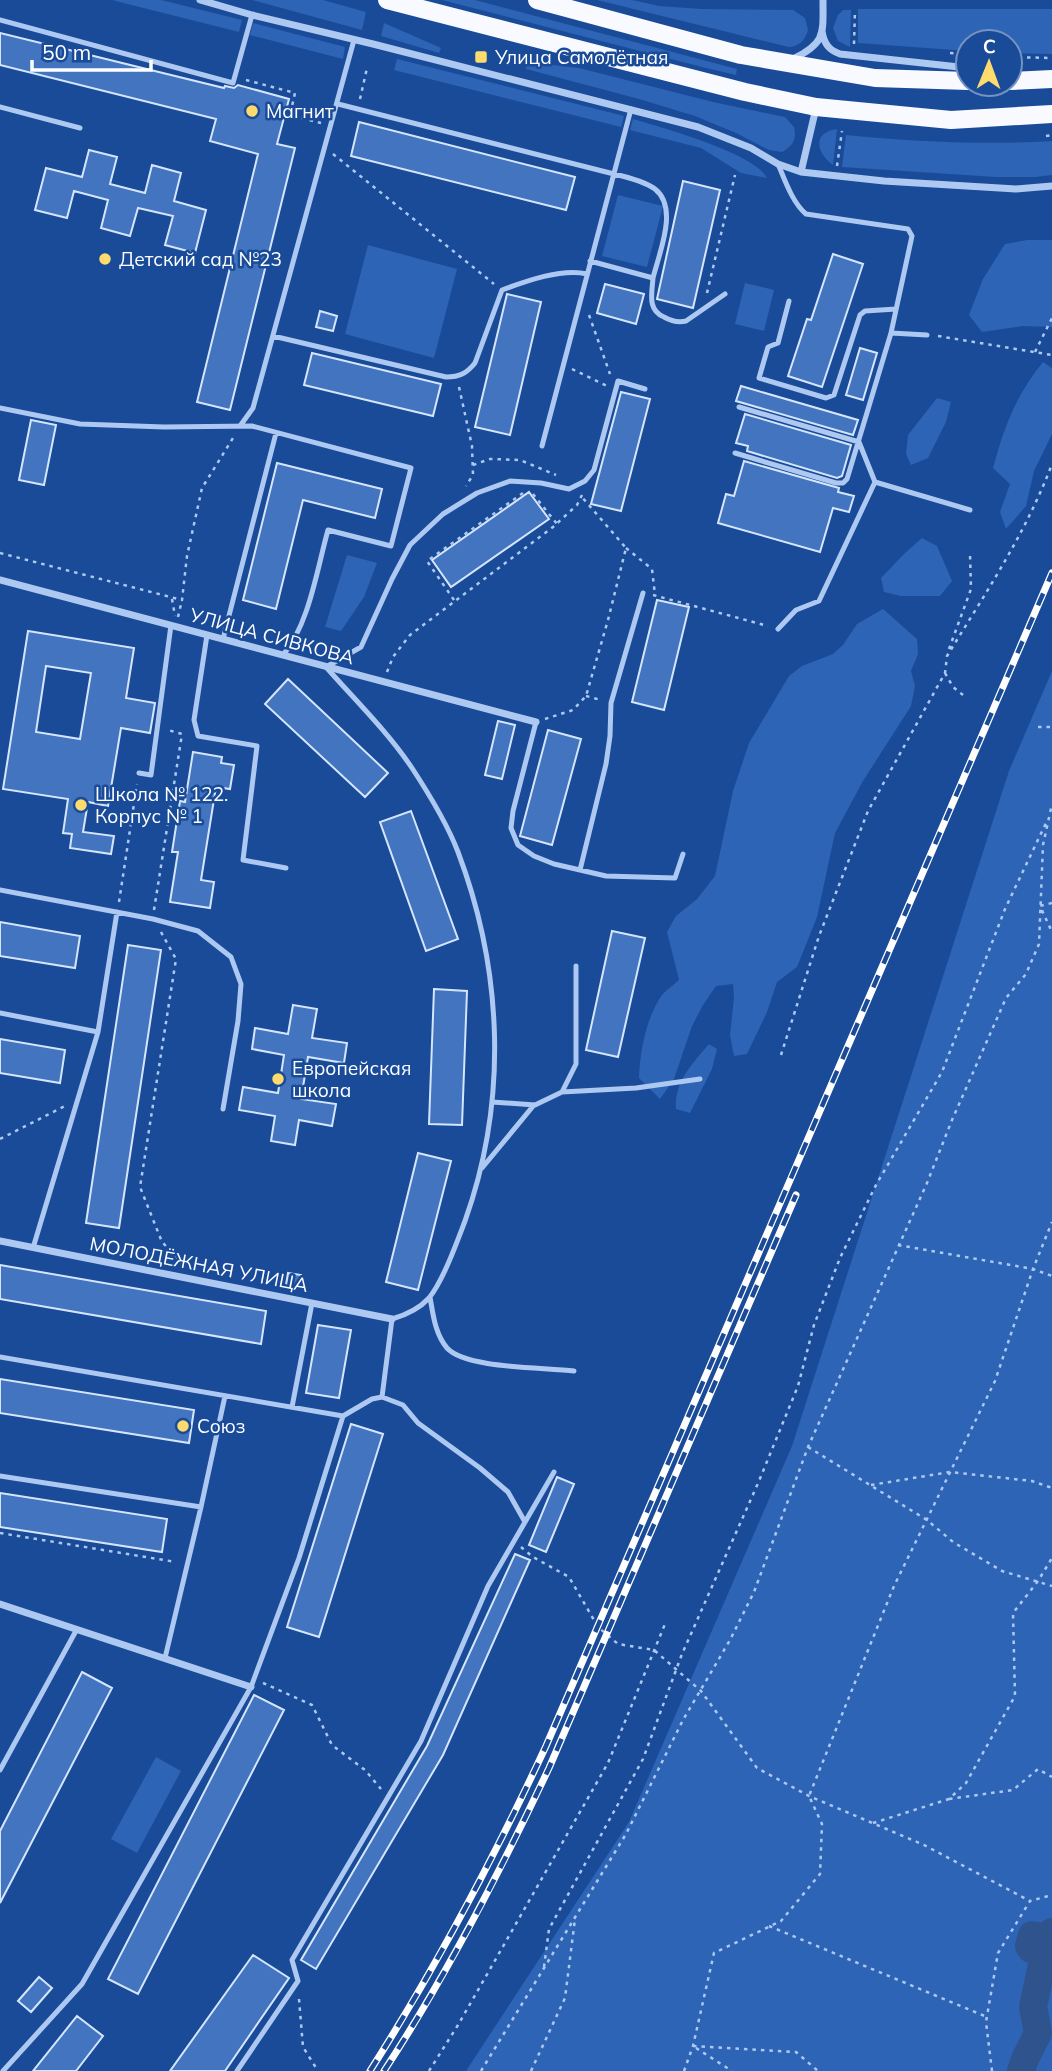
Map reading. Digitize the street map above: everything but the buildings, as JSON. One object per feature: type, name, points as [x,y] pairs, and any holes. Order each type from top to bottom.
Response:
[{"type":"main road","points":[[387,0],[746,92],[816,107],[951,120],[1048,115]]},
{"type":"main road","points":[[537,0],[741,55],[875,78],[954,81]]},
{"type":"main road","points":[[1024,80],[1052,79]]},
{"type":"street","points":[[200,0],[698,127],[801,172],[860,179],[1016,189],[1052,186]]},
{"type":"street","points":[[786,63],[814,47],[820,38],[823,0]]},
{"type":"street","points":[[822,32],[825,43],[834,52],[841,54],[954,67]]},
{"type":"street","points":[[1024,74],[1052,79]]},
{"type":"street","points":[[801,172],[816,107]]},
{"type":"street","name":"УЛИЦА СИВКОВА","points":[[0,580],[536,722]]},
{"type":"street","name":"МОЛОДЁЖНАЯ УЛИЦА","points":[[0,1241],[393,1318]]},
{"type":"street","points":[[0,1604],[165,1658],[253,1683]]},
{"type":"lane","points":[[0,20],[233,83],[252,15]]},
{"type":"lane","points":[[240,426],[253,408],[354,40]]},
{"type":"lane","points":[[338,104],[614,174],[655,188],[665,201],[668,216],[653,278],[653,308],[658,315],[680,322],[686,321],[724,294]]},
{"type":"lane","points":[[0,107],[80,128]]},
{"type":"lane","points":[[542,446],[631,109]]},
{"type":"lane","points":[[735,453],[836,483],[847,479],[891,333],[912,236],[908,229],[806,214],[792,194],[778,164]]},
{"type":"lane","points":[[590,261],[653,278]]},
{"type":"lane","points":[[273,335],[446,377],[457,377],[468,372],[475,363],[502,290],[573,270],[587,274]]},
{"type":"lane","points":[[789,301],[778,343],[768,347],[759,378],[826,398],[834,395],[860,315],[865,311],[896,309]]},
{"type":"lane","points":[[891,333],[927,335]]},
{"type":"lane","points":[[382,1397],[393,1318],[406,1315],[430,1297],[457,1242],[480,1170],[492,1102],[495,1054],[491,971],[477,911],[458,850],[436,807],[410,766],[367,712],[326,667],[361,647],[410,545],[430,524],[454,506],[489,488],[510,481],[541,482],[565,488],[580,485],[594,470],[618,381],[645,388]]},
{"type":"lane","points":[[739,407],[859,442]]},
{"type":"lane","points":[[0,408],[80,424],[252,426],[411,468],[391,546],[328,530],[303,624],[284,655]]},
{"type":"lane","points":[[223,639],[276,433]]},
{"type":"lane","points":[[778,629],[796,610],[819,601],[875,482],[859,442]]},
{"type":"lane","points":[[875,482],[970,510]]},
{"type":"lane","points":[[580,870],[606,764],[611,703],[643,593]]},
{"type":"lane","points":[[139,773],[151,775],[174,626]]},
{"type":"lane","points":[[207,635],[194,720],[198,736],[257,746],[243,860],[286,868]]},
{"type":"lane","points":[[536,722],[513,811],[511,828],[517,845],[554,864],[606,876],[675,878],[683,854]]},
{"type":"lane","points":[[0,891],[153,919],[198,931],[231,957],[241,984],[238,1021],[223,1109]]},
{"type":"lane","points":[[33,1248],[98,1032],[117,912]]},
{"type":"lane","points":[[562,1091],[576,1064],[576,966]]},
{"type":"lane","points":[[0,1013],[98,1032]]},
{"type":"lane","points":[[480,1170],[535,1105],[562,1091],[636,1087],[700,1079]]},
{"type":"lane","points":[[492,1102],[535,1105]]},
{"type":"lane","points":[[430,1297],[435,1325],[448,1348],[457,1355],[475,1362],[574,1371]]},
{"type":"lane","points":[[292,1407],[312,1303]]},
{"type":"lane","points":[[0,1357],[343,1416],[372,1399],[382,1397],[403,1405],[418,1423],[499,1484],[508,1492],[524,1522]]},
{"type":"lane","points":[[165,1658],[225,1396]]},
{"type":"lane","points":[[3,2071],[82,1984],[253,1683],[299,1558],[343,1416]]},
{"type":"lane","points":[[237,2071],[298,1982],[292,1960],[421,1741],[488,1586],[554,1472]]},
{"type":"lane","points":[[0,1476],[201,1507]]},
{"type":"lane","points":[[0,1770],[78,1629]]},
{"type":"path","points":[[854,45],[855,10]]},
{"type":"path","points":[[1024,57],[1052,58]]},
{"type":"path","points":[[358,108],[367,68]]},
{"type":"path","points":[[235,78],[295,93],[290,115],[331,126]]},
{"type":"path","points":[[837,166],[842,131]]},
{"type":"path","points":[[1046,136],[1052,135]]},
{"type":"path","points":[[325,148],[502,290]]},
{"type":"path","points":[[702,310],[735,175]]},
{"type":"path","points":[[581,295],[615,389]]},
{"type":"path","points":[[1035,352],[1052,318]]},
{"type":"path","points":[[927,335],[1052,355]]},
{"type":"path","points":[[582,375],[615,389]]},
{"type":"path","points":[[454,506],[473,475],[472,446],[457,377]]},
{"type":"path","points":[[174,626],[182,600],[187,556],[202,488],[240,426]]},
{"type":"path","points":[[473,465],[489,459],[520,460],[557,475],[565,488]]},
{"type":"path","points":[[947,656],[1014,548],[1039,499],[1052,464]]},
{"type":"path","points":[[391,664],[393,657],[410,635],[557,524],[577,505],[594,470]]},
{"type":"path","points":[[454,601],[427,561],[530,489],[557,524]]},
{"type":"path","points":[[581,496],[626,548],[652,569],[656,596]]},
{"type":"path","points":[[536,722],[573,710],[586,696],[626,548]]},
{"type":"path","points":[[0,553],[182,600]]},
{"type":"path","points":[[781,1055],[819,936],[868,811],[945,673],[947,656],[971,589],[970,554]]},
{"type":"path","points":[[643,593],[778,629]]},
{"type":"path","points":[[172,598],[174,626]]},
{"type":"path","points":[[945,673],[953,687],[963,695]]},
{"type":"path","points":[[586,696],[611,703]]},
{"type":"path","points":[[158,727],[182,734],[153,919],[176,959],[140,1187],[162,1242],[199,1280]]},
{"type":"path","points":[[1038,727],[1052,727]]},
{"type":"path","points":[[117,912],[139,773]]},
{"type":"path","points":[[481,2071],[626,1834],[683,1720],[754,1591],[808,1447],[927,1183],[952,1120],[1006,998],[1026,974],[1039,944],[1043,845],[1052,804]]},
{"type":"path","points":[[543,1970],[549,1929],[643,1759],[676,1670],[760,1481],[793,1398],[814,1325],[840,1258],[876,1185],[942,1072],[1005,909],[1049,817]]},
{"type":"path","points":[[1040,906],[1052,903]]},
{"type":"path","points":[[1040,906],[1052,932]]},
{"type":"path","points":[[0,1139],[77,1100]]},
{"type":"path","points":[[684,2071],[693,2046],[714,1953],[780,1921],[820,1874],[822,1824],[809,1796],[894,1586],[995,1381],[1052,1222]]},
{"type":"path","points":[[898,1245],[1033,1269],[1052,1276]]},
{"type":"path","points":[[808,1447],[927,1520],[953,1542],[1002,1571],[1052,1586]]},
{"type":"path","points":[[871,1485],[950,1472],[1032,1481],[1052,1488]]},
{"type":"path","points":[[0,1533],[187,1564]]},
{"type":"path","points":[[513,1540],[533,1557],[569,1577],[598,1627],[618,1644],[654,1650],[701,1691],[757,1768],[809,1796],[924,1844],[1030,1900],[1052,1895]]},
{"type":"path","points":[[949,1799],[966,1783],[1015,1696],[1013,1613],[1052,1558]]},
{"type":"path","points":[[429,2071],[608,1763],[665,1624]]},
{"type":"path","points":[[253,1683],[312,1705],[332,1745],[365,1770],[387,1798]]},
{"type":"path","points":[[873,1823],[949,1799],[1013,1790],[1038,1769],[1052,1777]]},
{"type":"path","points":[[992,2071],[987,2017],[998,1953],[1030,1900]]},
{"type":"path","points":[[531,2071],[565,1998],[576,1916]]},
{"type":"path","points":[[769,1926],[987,2017]]},
{"type":"path","points":[[298,1982],[303,2047],[318,2071]]},
{"type":"path","points":[[693,2046],[732,2071]]},
{"type":"path","points":[[693,2046],[796,2052],[818,2071]]},
{"type":"shaded area","points":[[112,0],[161,0],[242,20],[239,32]]},
{"type":"shaded area","points":[[252,0],[323,0],[366,12],[362,30]]},
{"type":"shaded area","points":[[442,0],[475,0],[737,69],[736,75],[702,67]]},
{"type":"shaded area","points":[[597,0],[632,0],[659,6],[702,9],[793,10],[805,18],[808,30],[802,42],[789,47]]},
{"type":"shaded area","points":[[858,9],[1052,9],[1052,54],[1024,53],[1024,28],[954,28],[954,50],[858,43]]},
{"type":"shaded area","points":[[843,10],[851,10],[850,47],[838,41],[833,28]]},
{"type":"shaded area","points":[[253,23],[345,47],[343,59],[250,35]]},
{"type":"shaded area","points":[[384,23],[441,48],[439,53],[381,36]]},
{"type":"shaded area","points":[[397,59],[624,116],[621,127],[394,70]]},
{"type":"shaded area","points":[[527,62],[579,68],[785,117],[794,127],[794,139],[782,152],[769,150],[695,116],[526,69]]},
{"type":"shaded area","points":[[633,119],[726,150],[745,159],[767,178],[741,173],[701,148],[630,130]]},
{"type":"shaded area","points":[[837,129],[833,165],[823,154],[819,143],[824,134]]},
{"type":"shaded area","points":[[846,135],[949,142],[1052,141],[1052,175],[996,177],[842,167]]},
{"type":"shaded area","points":[[618,195],[663,206],[647,267],[602,256]]},
{"type":"shaded area","points":[[1027,240],[1052,240],[1052,327],[1023,326],[982,332],[969,315],[983,279],[1005,244]]},
{"type":"shaded area","points":[[368,245],[457,269],[434,358],[345,334]]},
{"type":"shaded area","points":[[745,283],[774,290],[764,331],[735,324]]},
{"type":"shaded area","points":[[1043,362],[1052,368],[1052,434],[1034,471],[1026,506],[1006,529],[1000,512],[1010,484],[993,468],[1012,412],[1025,387]]},
{"type":"shaded area","points":[[937,398],[951,402],[946,422],[928,458],[911,465],[906,454],[908,435]]},
{"type":"shaded area","points":[[922,538],[937,546],[952,581],[940,596],[901,596],[884,592],[881,578]]},
{"type":"shaded area","points":[[347,555],[377,563],[364,597],[341,631],[325,627]]},
{"type":"shaded area","points":[[883,609],[917,639],[918,654],[911,671],[915,686],[911,706],[863,781],[835,833],[817,917],[797,967],[777,982],[767,1012],[747,1054],[734,1056],[730,1035],[733,984],[716,986],[692,1026],[674,1079],[660,1099],[639,1078],[642,1046],[656,1004],[679,980],[667,932],[676,916],[697,899],[715,876],[733,791],[749,743],[789,676],[802,666],[833,654],[843,645],[857,624]]},
{"type":"shaded area","points":[[1052,671],[1052,2071],[466,2071],[629,1822],[792,1446],[1009,771]]},
{"type":"shaded area","points":[[709,1044],[717,1049],[712,1069],[690,1113],[676,1109],[681,1082]]},
{"type":"shaded area","points":[[156,1757],[181,1771],[137,1853],[111,1839]]},
{"type":"waterway","points":[[1021,2071],[1038,2033],[1033,2007],[1043,1960],[1041,1952],[1029,1946],[1032,1935],[1046,1937],[1052,1932]]},
{"type":"railway","points":[[370,2071],[463,1912],[546,1746],[1052,573]]},
{"type":"railway","points":[[384,2071],[472,1923],[549,1768],[796,1195]]},
{"type":"place","name":"Улица Самолётная","points":[[481,57]]},
{"type":"place","name":"Магнит","points":[[252,111]]},
{"type":"place","name":"Детский сад №23","points":[[105,259]]},
{"type":"place","name":"Школа № 122. Корпус № 1","points":[[81,805]]},
{"type":"place","name":"Европейская школа","points":[[278,1079]]},
{"type":"place","name":"Союз","points":[[183,1426]]}]
